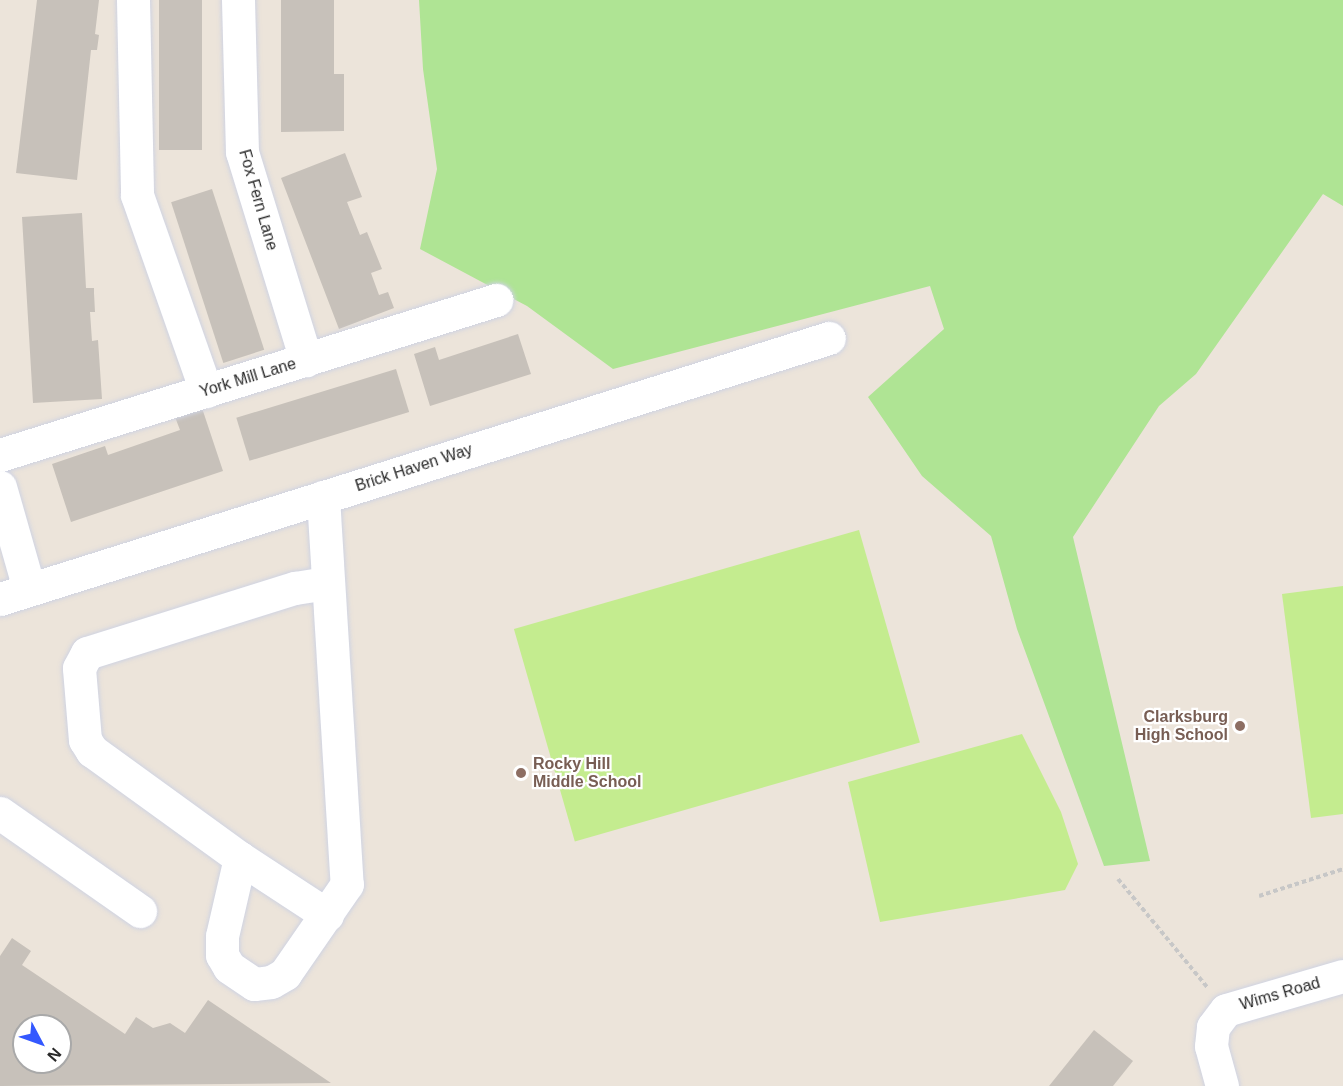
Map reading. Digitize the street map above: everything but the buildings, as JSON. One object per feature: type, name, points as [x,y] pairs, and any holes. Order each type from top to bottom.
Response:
[{"type":"street","points":[[133,0],[137,195],[206,391]]},
{"type":"street","name":"Fox Fern Lane","points":[[238,0],[242,152],[306,360]]},
{"type":"street","name":"York Mill Lane","points":[[0,455],[496,300]]},
{"type":"street","name":"Brick Haven Way","points":[[15,594],[829,338]]},
{"type":"street","points":[[0,487],[15,594]]},
{"type":"street","points":[[240,858],[222,936],[222,955],[240,977],[254,984],[271,982],[285,974],[347,884],[323,497]]},
{"type":"street","points":[[327,915],[240,858],[92,751],[85,740],[78,668],[87,653],[295,588],[328,583]]},
{"type":"street","points":[[0,813],[140,911]]},
{"type":"street","name":"Wims Road","points":[[1222,1086],[1211,1046],[1213,1027],[1226,1010],[1343,976]]},
{"type":"path","points":[[1259,896],[1343,869]]},
{"type":"path","points":[[1118,879],[1226,1010]]},
{"type":"green space","points":[[419,0],[1343,0],[1343,206],[1323,194],[1196,374],[1159,406],[1073,537],[1150,861],[1104,866],[1017,629],[991,536],[922,476],[868,397],[944,329],[930,286],[613,369],[527,306],[420,249],[437,169],[423,69]]},
{"type":"green space","points":[[859,530],[920,742],[575,841],[514,629]]},
{"type":"green space","points":[[1343,586],[1343,814],[1311,818],[1282,594]]},
{"type":"green space","points":[[1022,734],[1061,812],[1078,864],[1065,890],[880,922],[848,782]]},
{"type":"place","name":"Clarksburg High School","points":[[1240,726]]},
{"type":"place","name":"Rocky Hill Middle School","points":[[521,773]]}]
